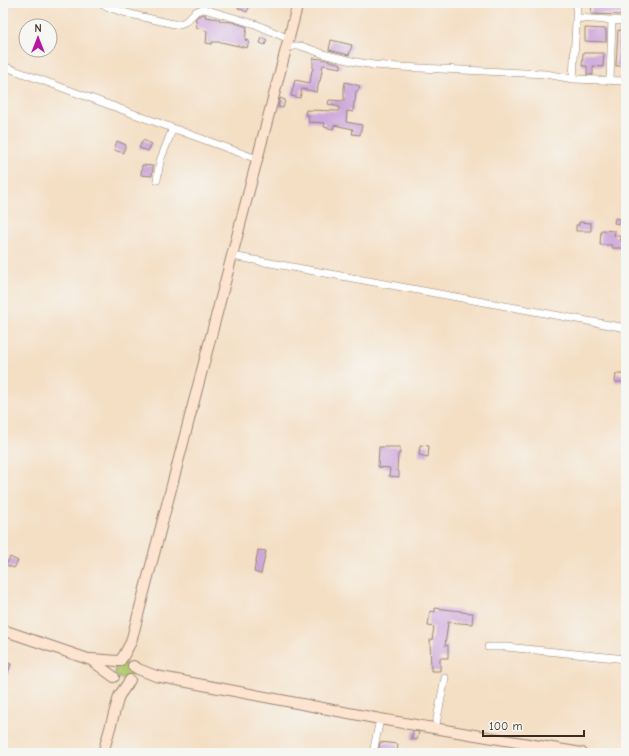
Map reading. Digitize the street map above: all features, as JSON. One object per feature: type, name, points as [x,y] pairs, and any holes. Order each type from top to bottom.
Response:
[{"type":"main road","points":[[117,702],[116,687],[112,671],[116,663],[124,656],[131,642],[298,3]]},
{"type":"main road","points":[[3,630],[85,658],[127,661],[138,669],[156,676],[435,729],[582,753]]},
{"type":"main road","points":[[103,753],[119,696],[134,673],[131,642]]},
{"type":"main road","points":[[85,658],[96,664],[120,682],[127,682],[135,677],[156,676]]},
{"type":"street","points":[[99,3],[123,13],[180,25],[188,21],[196,12],[204,9],[255,24],[287,44],[301,46],[327,55],[374,65],[546,74],[573,79],[626,81]]},
{"type":"street","points":[[573,79],[577,3]]},
{"type":"street","points":[[576,18],[626,21]]},
{"type":"street","points":[[610,80],[612,20]]},
{"type":"street","points":[[3,66],[257,159]]},
{"type":"street","points":[[157,180],[160,161],[173,128]]},
{"type":"street","points":[[232,256],[626,328]]},
{"type":"street","points":[[488,648],[506,647],[626,659]]},
{"type":"street","points":[[435,729],[445,678]]},
{"type":"street","points":[[373,753],[380,719]]},
{"type":"green space","points":[[123,663],[129,665],[131,671],[129,677],[123,679],[117,677],[115,671],[117,665]]},
{"type":"building","points":[[240,3],[251,3],[247,12],[238,8]]},
{"type":"building","points":[[592,3],[626,3],[625,15],[591,14]]},
{"type":"building","points":[[204,14],[206,15],[205,17],[220,19],[220,21],[232,22],[247,27],[245,40],[249,41],[247,48],[221,42],[212,42],[212,44],[206,43],[207,31],[196,27],[197,22],[195,21],[198,16]]},
{"type":"building","points":[[585,28],[606,29],[606,42],[585,41]]},
{"type":"building","points":[[618,30],[626,31],[626,66],[616,66]]},
{"type":"building","points":[[262,38],[267,40],[265,45],[260,43]]},
{"type":"building","points":[[331,40],[352,45],[349,55],[329,50]]},
{"type":"building","points":[[583,53],[604,53],[603,67],[593,66],[593,75],[587,75],[587,66],[582,66]]},
{"type":"building","points":[[313,58],[341,64],[341,68],[323,65],[317,92],[302,89],[300,98],[291,96],[295,80],[310,83],[313,70]]},
{"type":"building","points":[[345,82],[360,86],[358,91],[356,91],[353,112],[347,111],[346,122],[362,125],[360,135],[352,134],[353,129],[334,125],[333,129],[324,127],[325,123],[308,122],[309,115],[305,115],[306,110],[339,111],[339,107],[328,104],[329,100],[344,101]]},
{"type":"building","points":[[280,98],[285,100],[283,108],[278,107]]},
{"type":"building","points":[[143,140],[152,144],[148,151],[139,148]]},
{"type":"building","points":[[117,141],[126,145],[123,153],[114,150]]},
{"type":"building","points":[[142,165],[153,166],[152,176],[141,175]]},
{"type":"building","points":[[615,218],[621,219],[620,224],[614,223]]},
{"type":"building","points":[[579,222],[591,223],[591,231],[576,231],[576,225],[579,225]]},
{"type":"building","points":[[601,230],[615,231],[614,236],[621,236],[621,241],[624,241],[624,248],[612,248],[612,245],[600,245]]},
{"type":"building","points":[[616,374],[625,374],[625,382],[615,382]]},
{"type":"building","points":[[420,445],[429,446],[428,457],[419,455]]},
{"type":"building","points":[[379,447],[400,447],[397,471],[399,471],[399,477],[389,476],[390,468],[378,467]]},
{"type":"building","points":[[258,550],[266,551],[261,574],[254,572]]},
{"type":"building","points":[[10,557],[18,561],[14,568],[6,565]]},
{"type":"building","points":[[435,608],[473,613],[472,624],[448,622],[445,646],[448,645],[448,658],[440,658],[440,671],[431,671],[430,640],[432,640],[434,627],[428,626],[430,611],[435,612]]},
{"type":"building","points":[[3,662],[11,664],[4,685],[3,685]]},
{"type":"building","points":[[413,731],[419,732],[417,740],[411,739]]},
{"type":"building","points":[[380,742],[398,744],[397,753],[378,752]]}]
